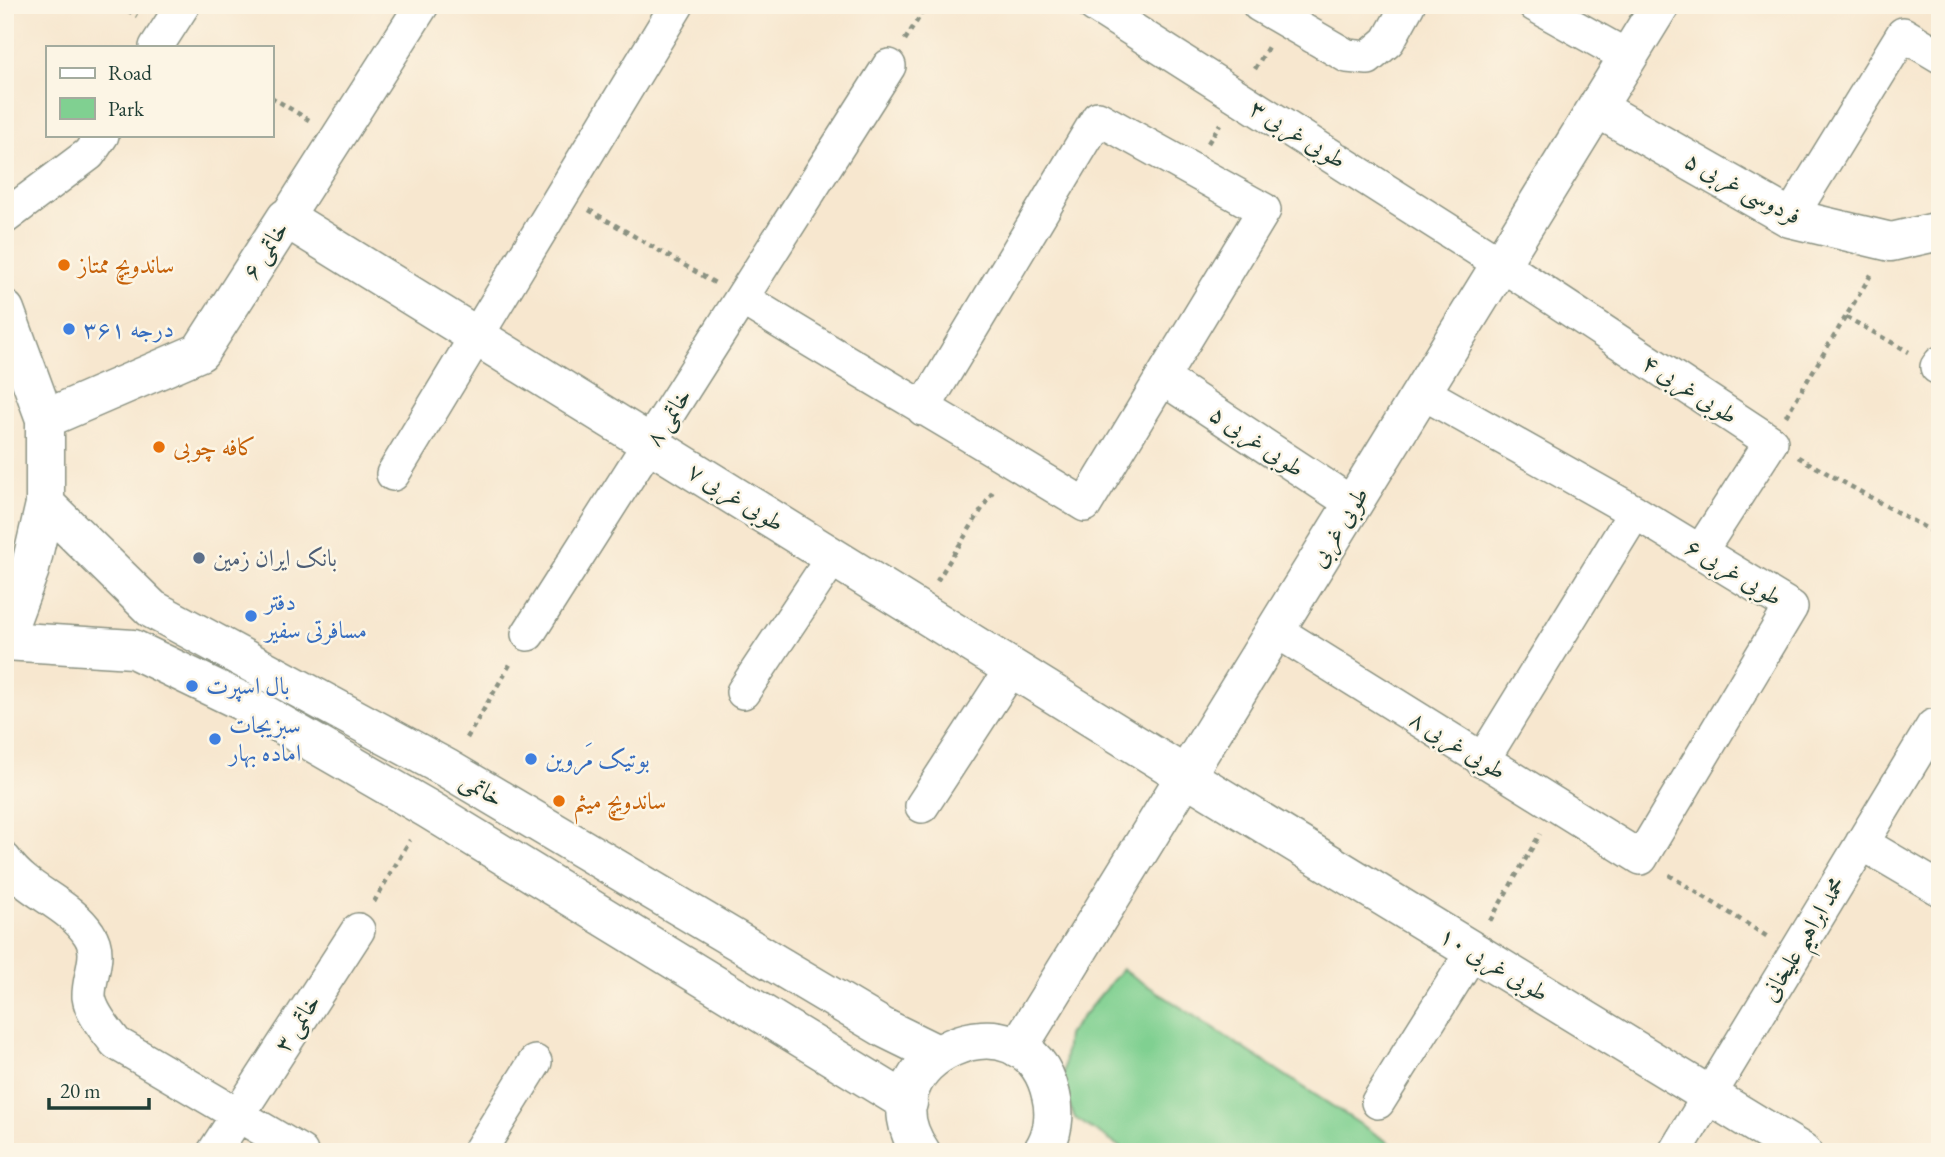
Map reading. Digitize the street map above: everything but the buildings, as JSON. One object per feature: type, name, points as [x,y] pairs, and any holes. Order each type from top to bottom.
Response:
[{"type":"street","points":[[157,46],[183,5]]},
{"type":"street","name":"خاتمی ۶","points":[[45,419],[200,352],[422,5]]},
{"type":"street","points":[[393,474],[677,5]]},
{"type":"street","name":"طوبی غربی ۳","points":[[1094,5],[1501,264]]},
{"type":"street","points":[[1259,5],[1347,56],[1368,58],[1388,41],[1408,5]]},
{"type":"street","points":[[1535,5],[1628,57]]},
{"type":"street","name":"طوبی غربی","points":[[1018,1048],[1660,5]]},
{"type":"street","points":[[1790,218],[1903,34],[1940,56]]},
{"type":"street","name":"خاتمی ۸","points":[[528,634],[889,66]]},
{"type":"street","name":"فردوسی غربی ۵","points":[[1597,108],[1790,218],[1891,242],[1940,231]]},
{"type":"street","points":[[743,299],[923,408],[1013,460],[1085,505],[1264,210],[1098,118],[923,408]]},
{"type":"street","points":[[5,216],[89,154],[101,136]]},
{"type":"street","name":"طوبی غربی ۷","points":[[286,218],[1186,776]]},
{"type":"street","name":"طوبی غربی ۴","points":[[1501,264],[1771,442]]},
{"type":"street","points":[[5,310],[45,419],[45,504],[30,569],[5,638]]},
{"type":"street","name":"طوبی غربی ۵","points":[[1162,378],[1353,505]]},
{"type":"street","name":"طوبی غربی ۶","points":[[1422,392],[1634,512],[1791,607],[1641,858]]},
{"type":"street","points":[[1700,552],[1771,442]]},
{"type":"street","name":"خاتمی","points":[[45,504],[152,609],[448,769],[884,1028],[937,1054]]},
{"type":"street","points":[[1482,761],[1634,512]]},
{"type":"street","points":[[743,692],[833,557]]},
{"type":"street","name":"طوبی غربی ۸","points":[[1275,630],[1641,858]]},
{"type":"street","name":"خاتمی","points":[[5,638],[133,649],[241,701],[428,809],[908,1102]]},
{"type":"street","points":[[922,806],[1012,668]]},
{"type":"street","name":"محمد ابراهیم علیخانی","points":[[1675,1152],[1933,726]]},
{"type":"street","name":"طوبی غربی ۱۰","points":[[1186,776],[1802,1152]]},
{"type":"street","points":[[1862,843],[1940,889]]},
{"type":"street","points":[[5,860],[16,876],[73,917],[91,935],[96,956],[89,998],[101,1023],[116,1043],[301,1152]]},
{"type":"street","name":"خاتمی ۳","points":[[214,1152],[358,930]]},
{"type":"street","points":[[1378,1102],[1473,951]]},
{"type":"street","points":[[921,1152],[909,1125],[908,1102],[914,1084],[937,1054],[955,1043],[976,1039],[998,1041],[1018,1048],[1036,1063],[1049,1083],[1054,1107],[1056,1144]]},
{"type":"street","points":[[480,1152],[535,1062]]},
{"type":"path","points":[[889,66],[927,5]]},
{"type":"path","points":[[273,98],[337,137]]},
{"type":"path","points":[[562,195],[743,299]]},
{"type":"path","points":[[1891,242],[1771,442],[1940,536]]},
{"type":"path","points":[[1846,317],[1938,365]]},
{"type":"path","points":[[919,611],[1013,460]]},
{"type":"path","points":[[448,769],[528,634]]},
{"type":"path","points":[[1473,951],[1556,806]]},
{"type":"path","points":[[358,930],[428,809]]},
{"type":"path","points":[[1641,858],[1794,954]]},
{"type":"green space","points":[[1122,969],[1403,1152],[1128,1152],[1075,1118],[1062,1089],[1067,1035]]},
{"type":"place","name":"ساندویچ ممتاز","points":[[64,265]]},
{"type":"place","name":"۳۶۱ درجه","points":[[69,329]]},
{"type":"place","name":"کافه چوبی","points":[[159,447]]},
{"type":"place","name":"بانک ایران زمین","points":[[199,558]]},
{"type":"place","name":"دفتر مسافرتی سفیر","points":[[251,616]]},
{"type":"place","name":"بال اسپرت","points":[[192,686]]},
{"type":"place","name":"سبزیجات اماده بهار","points":[[215,739]]},
{"type":"place","name":"بوتیک مَروین","points":[[531,759]]},
{"type":"place","name":"ساندویچ میثم","points":[[559,801]]}]
